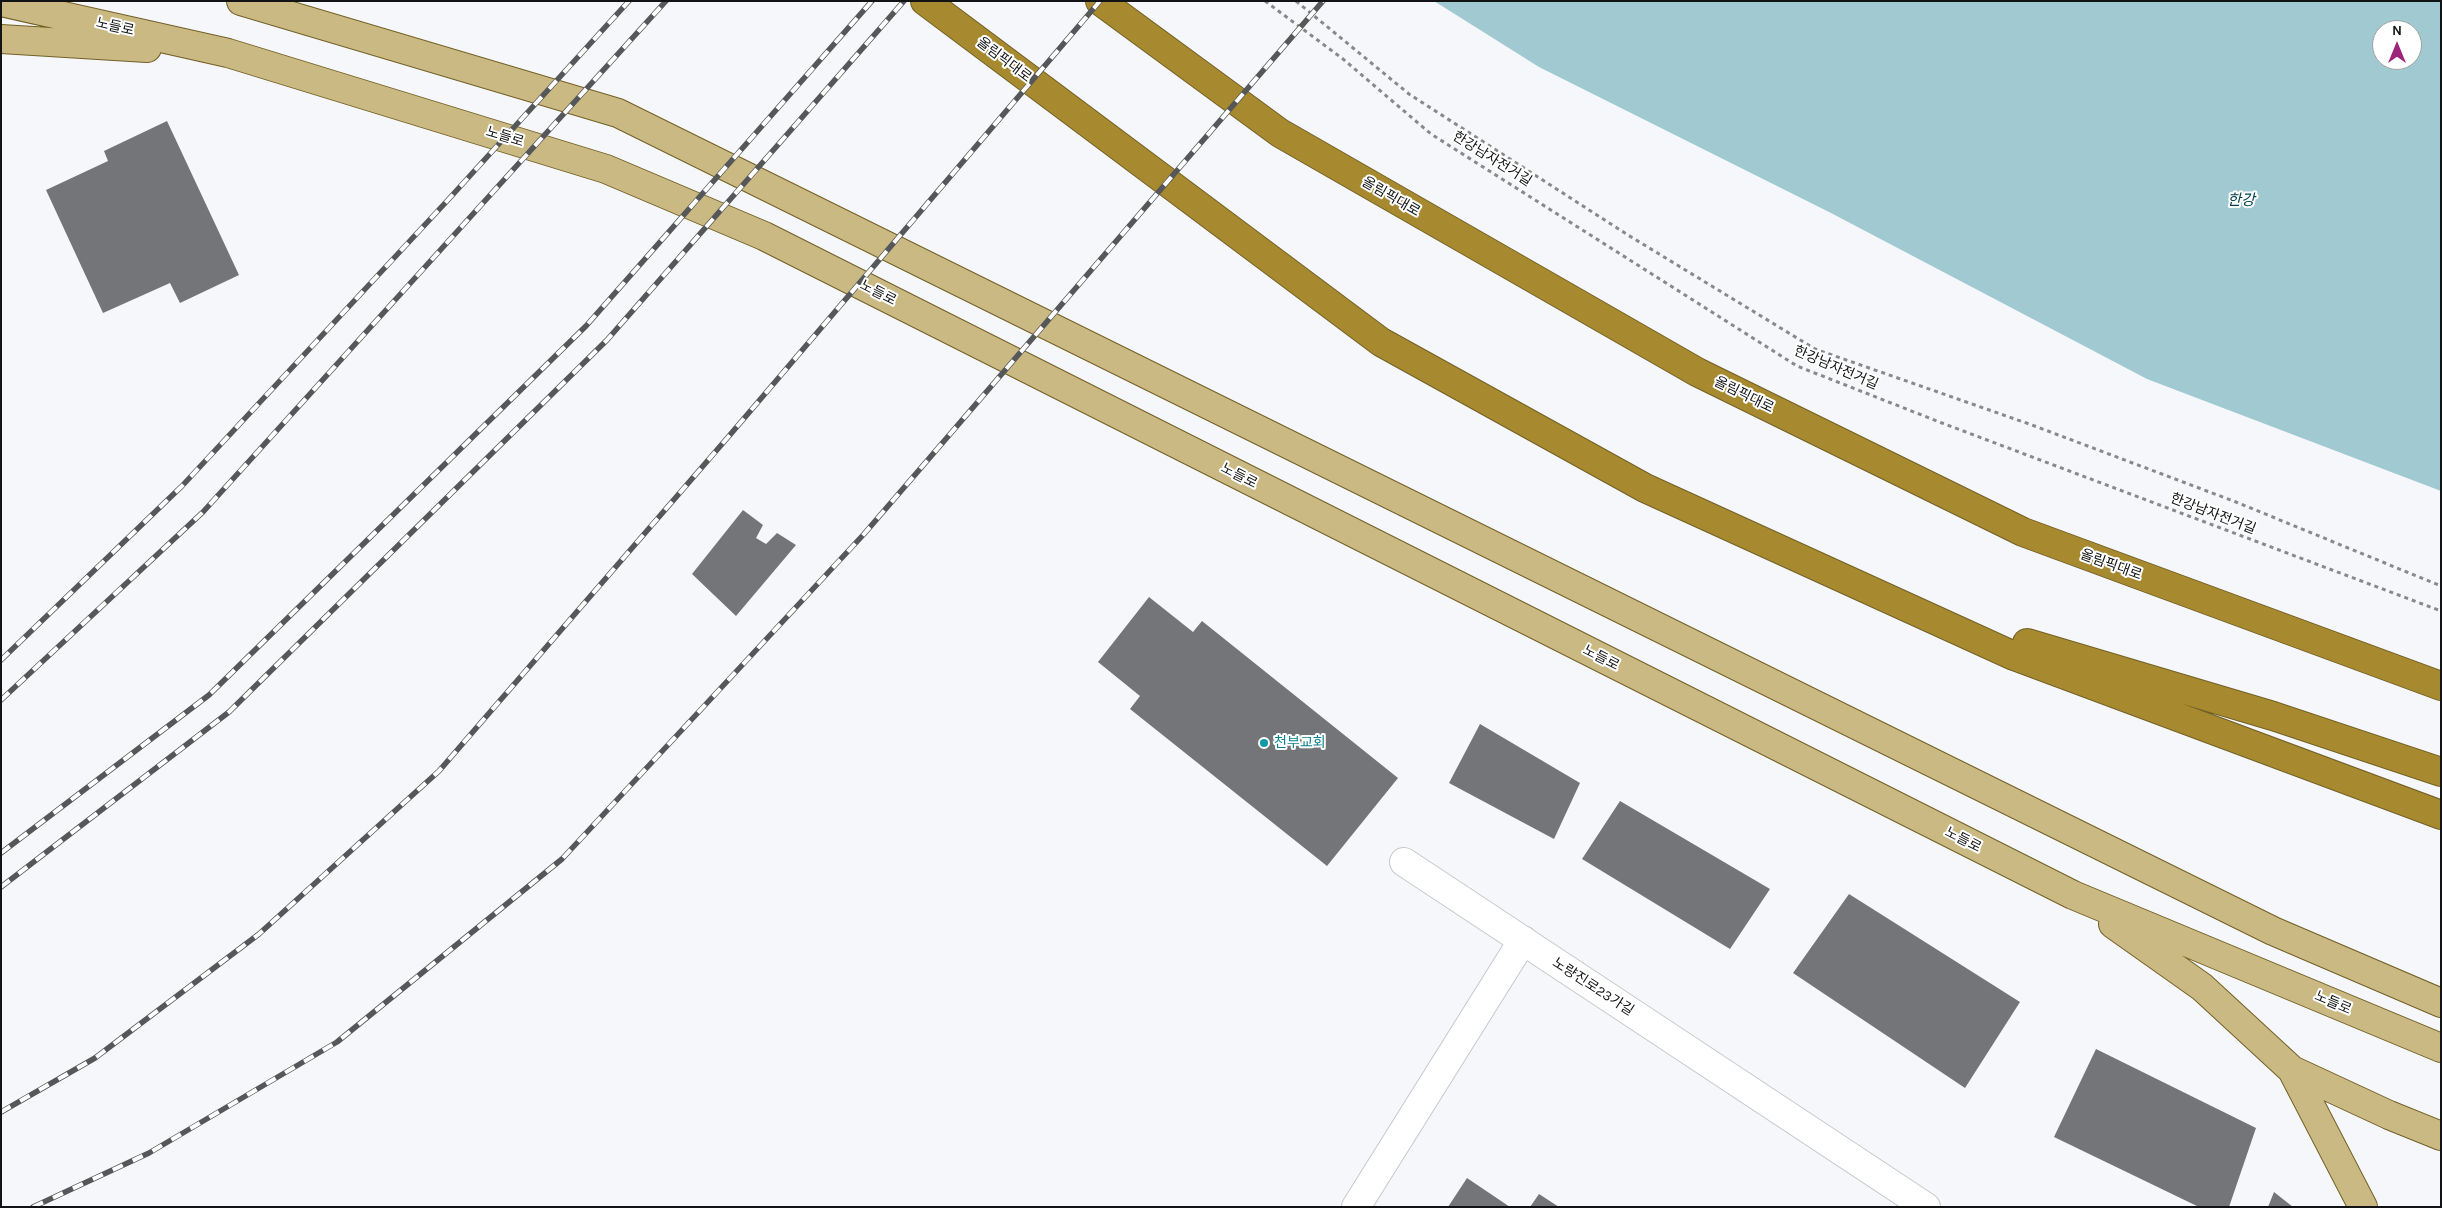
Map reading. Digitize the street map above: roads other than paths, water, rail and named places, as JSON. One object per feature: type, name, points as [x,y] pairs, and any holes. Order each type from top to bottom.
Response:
[{"type":"highway","name":"올림픽대로","points":[[925,1],[1381,342],[1646,488],[2014,656],[2441,815]]},
{"type":"highway","name":"올림픽대로","points":[[1100,1],[1280,133],[1697,372],[2023,532],[2441,686]]},
{"type":"highway","name":"올림픽대로","points":[[1906,607],[2273,716],[2441,772]]},
{"type":"main road","points":[[241,1],[618,113],[2273,931],[2441,1003]]},
{"type":"main road","name":"노들로","points":[[1,2],[228,53],[606,168],[764,236],[2073,895],[2441,1048]]},
{"type":"main road","points":[[1,38],[228,53]]},
{"type":"main road","points":[[2073,895],[2202,987],[2292,1070],[2389,1115],[2441,1136]]},
{"type":"main road","points":[[2273,931],[2441,995]]},
{"type":"main road","points":[[2292,1070],[2363,1207]]},
{"type":"street","name":"노량진로23가길","points":[[1404,862],[1926,1207]]},
{"type":"street","points":[[1356,1207],[1523,940]]},
{"type":"water","name":"한강","points":[[1434,1],[2441,1],[2441,491],[2147,379],[1831,213],[1539,67]]},
{"type":"railway","points":[[1,660],[182,486],[447,201],[629,1]]},
{"type":"railway","points":[[1,700],[203,512],[666,1]]},
{"type":"railway","points":[[1,853],[209,695],[586,326],[872,1]]},
{"type":"railway","points":[[1,887],[229,712],[607,340],[904,1]]},
{"type":"railway","points":[[1,1112],[95,1058],[259,934],[439,771],[729,436],[1100,1]]},
{"type":"railway","points":[[33,1207],[149,1153],[337,1042],[562,859],[864,534],[1323,1]]},
{"type":"place","name":"천부교회","points":[[1264,743]]}]
